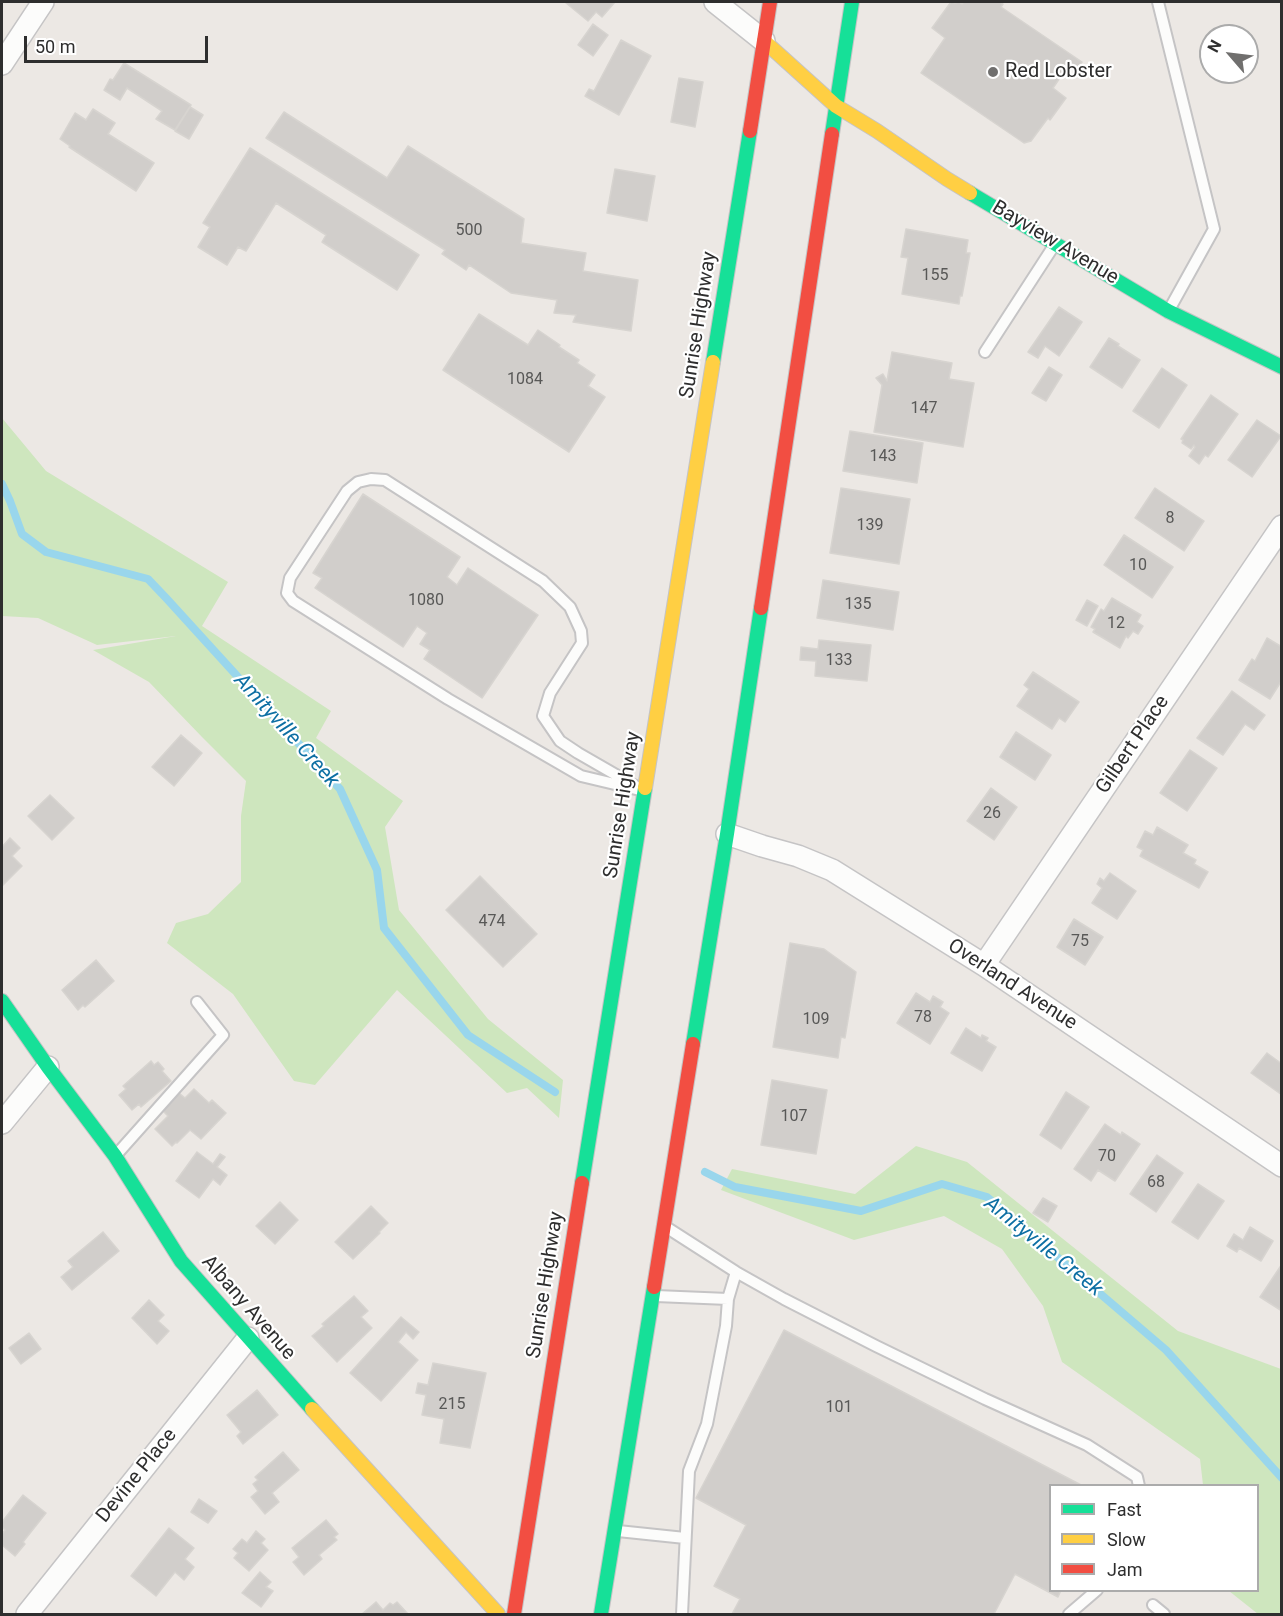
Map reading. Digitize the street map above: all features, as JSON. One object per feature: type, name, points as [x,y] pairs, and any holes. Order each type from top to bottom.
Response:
[{"type":"main road","name":"Sunrise Highway","points":[[514,1614],[770,2]]},
{"type":"main road","points":[[601,1614],[727,834],[852,2]]},
{"type":"main road","name":"Bayview Avenue","points":[[764,42],[836,106],[877,131],[946,179],[1168,311],[1281,367]]},
{"type":"main road","name":"Albany Avenue","points":[[2,1001],[115,1156],[181,1261],[498,1614]]},
{"type":"street","points":[[2,64],[43,2]]},
{"type":"street","points":[[715,2],[764,42]]},
{"type":"street","name":"Gilbert Place","points":[[984,965],[1281,526]]},
{"type":"street","name":"Overland Avenue","points":[[727,834],[798,856],[832,870],[984,965],[1281,1166]]},
{"type":"street","points":[[2,1123],[48,1067]]},
{"type":"street","name":"Devine Place","points":[[27,1614],[248,1338]]},
{"type":"lane","points":[[1158,2],[1214,229],[1168,311]]},
{"type":"lane","points":[[985,352],[1055,244]]},
{"type":"lane","points":[[371,479],[385,480],[543,581],[570,608],[581,631],[582,643],[550,693],[543,716],[560,741],[644,791],[581,776],[448,699],[293,601],[287,593],[290,578],[347,491],[358,482],[371,479]]},
{"type":"lane","points":[[115,1156],[223,1035],[197,1002]]},
{"type":"lane","points":[[664,1226],[736,1272],[876,1346],[1087,1445],[1137,1477],[1139,1484]]},
{"type":"lane","points":[[682,1614],[689,1471],[707,1424],[726,1326],[728,1299],[736,1272]]},
{"type":"lane","points":[[653,1296],[728,1299]]},
{"type":"lane","points":[[615,1531],[685,1538]]},
{"type":"lane","points":[[1069,1614],[1095,1592]]},
{"type":"lane","points":[[1154,1605],[1164,1614]]},
{"type":"green space","points":[[2,418],[46,471],[228,582],[202,626],[331,711],[316,738],[403,801],[385,827],[399,910],[488,1019],[563,1080],[559,1118],[527,1088],[507,1093],[397,990],[315,1085],[294,1081],[233,994],[167,943],[176,923],[208,914],[241,882],[241,816],[246,781],[149,682],[93,650],[176,636],[97,645],[38,618],[2,616]]},
{"type":"green space","points":[[916,1146],[967,1162],[1178,1331],[1281,1369],[1281,1614],[1258,1614],[1230,1592],[1259,1592],[1259,1484],[1203,1484],[1200,1459],[1062,1362],[1043,1306],[1002,1249],[944,1216],[854,1240],[721,1190],[732,1169],[855,1194]]},
{"type":"building","points":[[567,2],[615,2],[602,17],[596,12],[588,21]]},
{"type":"building","name":"Red Lobster","points":[[951,2],[962,4],[964,2],[1000,2],[1003,4],[1001,7],[1082,62],[1076,71],[1068,66],[1053,88],[1066,98],[1031,141],[1024,143],[921,73],[945,38],[932,28]]},
{"type":"building","points":[[593,24],[608,35],[593,56],[578,45]]},
{"type":"building","points":[[621,40],[651,56],[619,115],[585,96],[589,89],[594,91]]},
{"type":"building","points":[[124,63],[191,105],[175,130],[156,119],[162,111],[127,88],[120,100],[104,90]]},
{"type":"building","points":[[679,78],[703,82],[695,127],[671,122]]},
{"type":"building","points":[[190,107],[203,115],[189,139],[175,131]]},
{"type":"building","points":[[93,109],[115,123],[108,134],[154,163],[136,191],[60,139],[75,113],[86,120]]},
{"type":"building","points":[[284,112],[387,178],[408,146],[524,219],[521,243],[586,253],[583,271],[638,280],[631,331],[573,322],[576,315],[554,313],[557,300],[511,293],[469,265],[466,270],[442,254],[445,250],[266,138]]},
{"type":"building","points":[[250,148],[419,255],[397,290],[322,242],[326,235],[276,203],[246,251],[238,247],[227,265],[198,247],[210,227],[203,223]]},
{"type":"building","points":[[615,169],[655,176],[647,221],[607,213]]},
{"type":"building","points":[[906,229],[968,240],[966,253],[970,253],[959,304],[902,294],[908,258],[901,257]]},
{"type":"building","points":[[1059,307],[1082,322],[1059,356],[1045,346],[1038,358],[1028,352]]},
{"type":"building","points":[[479,314],[528,345],[538,330],[579,360],[577,363],[595,375],[588,386],[605,397],[569,452],[443,370]]},
{"type":"building","points":[[1109,338],[1140,360],[1122,388],[1090,367]]},
{"type":"building","points":[[892,352],[952,363],[949,379],[974,383],[963,447],[874,432],[882,385],[876,378],[883,374],[887,381]]},
{"type":"building","points":[[1049,367],[1062,375],[1046,401],[1032,393]]},
{"type":"building","points":[[1162,368],[1187,385],[1159,428],[1133,411]]},
{"type":"building","points":[[1211,395],[1238,414],[1208,457],[1205,455],[1199,464],[1189,456],[1194,445],[1191,449],[1182,443],[1181,439]]},
{"type":"building","points":[[1257,420],[1281,436],[1252,477],[1228,460]]},
{"type":"building","points":[[850,431],[923,443],[917,483],[843,471]]},
{"type":"building","points":[[841,488],[910,499],[899,564],[830,553]]},
{"type":"building","points":[[1155,488],[1204,521],[1184,551],[1135,518]]},
{"type":"building","points":[[363,494],[460,557],[447,577],[457,585],[468,568],[538,615],[482,698],[424,659],[430,650],[420,644],[427,633],[417,626],[403,647],[315,588],[322,578],[313,573]]},
{"type":"building","points":[[1124,535],[1173,567],[1152,598],[1104,565]]},
{"type":"building","points":[[823,580],[899,592],[893,630],[817,618]]},
{"type":"building","points":[[1112,598],[1141,615],[1137,622],[1143,626],[1138,634],[1133,631],[1128,638],[1126,636],[1120,648],[1093,632],[1095,629],[1091,627],[1101,609],[1104,611]]},
{"type":"building","points":[[1087,600],[1098,606],[1087,626],[1076,620]]},
{"type":"building","points":[[1267,638],[1282,647],[1282,680],[1270,699],[1239,680],[1252,659],[1255,661]]},
{"type":"building","points":[[819,640],[871,645],[867,681],[815,676],[816,661],[800,660],[801,647],[818,649]]},
{"type":"building","points":[[1033,672],[1079,702],[1065,722],[1059,718],[1052,729],[1017,706],[1029,689],[1024,685]]},
{"type":"building","points":[[1232,691],[1265,715],[1254,730],[1245,724],[1223,755],[1197,738]]},
{"type":"building","points":[[1016,732],[1051,755],[1035,780],[1000,757]]},
{"type":"building","points":[[181,735],[202,753],[174,786],[152,767]]},
{"type":"building","points":[[1190,750],[1217,768],[1187,811],[1160,793]]},
{"type":"building","points":[[991,788],[1017,807],[994,840],[967,821]]},
{"type":"building","points":[[50,795],[74,818],[52,840],[28,816]]},
{"type":"building","points":[[1157,827],[1188,845],[1183,853],[1196,860],[1194,864],[1208,872],[1199,888],[1140,856],[1143,850],[1137,847],[1145,831],[1153,835]]},
{"type":"building","points":[[10,838],[20,848],[12,856],[22,866],[2,886],[2,847]]},
{"type":"building","points":[[1110,873],[1136,891],[1117,919],[1092,903],[1102,888],[1097,884],[1100,878],[1104,881]]},
{"type":"building","points":[[480,876],[537,934],[503,967],[446,910]]},
{"type":"building","points":[[1074,919],[1103,937],[1085,965],[1057,947]]},
{"type":"building","points":[[790,943],[824,949],[856,972],[845,1038],[841,1037],[838,1058],[773,1047]]},
{"type":"building","points":[[96,960],[114,981],[85,1007],[83,1005],[78,1010],[62,990]]},
{"type":"building","points":[[916,993],[930,1002],[933,996],[943,1002],[940,1007],[949,1013],[930,1044],[897,1023]]},
{"type":"building","points":[[966,1028],[981,1038],[982,1035],[988,1038],[986,1041],[996,1047],[982,1071],[951,1053]]},
{"type":"building","points":[[1267,1053],[1282,1064],[1282,1095],[1251,1073]]},
{"type":"building","points":[[151,1061],[154,1065],[158,1062],[171,1081],[141,1107],[139,1104],[132,1110],[119,1095],[126,1089],[123,1086]]},
{"type":"building","points":[[772,1080],[827,1090],[816,1154],[761,1145]]},
{"type":"building","points":[[194,1089],[209,1103],[212,1100],[226,1113],[201,1139],[190,1130],[172,1146],[155,1129],[168,1116],[162,1110],[179,1093],[185,1098]]},
{"type":"building","points":[[1066,1092],[1089,1107],[1061,1149],[1040,1135]]},
{"type":"building","points":[[1105,1124],[1140,1144],[1115,1181],[1098,1170],[1091,1181],[1074,1169]]},
{"type":"building","points":[[197,1152],[213,1164],[220,1154],[225,1157],[217,1167],[227,1175],[220,1185],[213,1179],[199,1198],[176,1181]]},
{"type":"building","points":[[1157,1155],[1183,1173],[1156,1212],[1130,1194]]},
{"type":"building","points":[[1198,1184],[1224,1201],[1198,1239],[1172,1222]]},
{"type":"building","points":[[1043,1198],[1057,1206],[1048,1222],[1033,1213]]},
{"type":"building","points":[[280,1202],[298,1220],[275,1244],[256,1226]]},
{"type":"building","points":[[371,1206],[388,1223],[353,1259],[335,1242]]},
{"type":"building","points":[[1250,1227],[1273,1241],[1261,1261],[1239,1248],[1237,1252],[1227,1246],[1234,1234],[1243,1240]]},
{"type":"building","points":[[103,1232],[119,1251],[72,1290],[61,1277],[73,1267],[68,1261]]},
{"type":"building","points":[[1282,1264],[1282,1311],[1260,1297]]},
{"type":"building","points":[[354,1296],[368,1311],[361,1317],[372,1328],[337,1362],[312,1336]]},
{"type":"building","points":[[149,1300],[164,1315],[158,1321],[169,1331],[157,1344],[132,1318]]},
{"type":"building","points":[[401,1317],[419,1332],[413,1339],[406,1332],[398,1342],[418,1360],[381,1401],[350,1373]]},
{"type":"building","points":[[784,1330],[1079,1484],[1049,1484],[1049,1592],[1060,1592],[1058,1597],[1015,1574],[994,1614],[732,1614],[740,1599],[714,1586],[746,1525],[696,1498]]},
{"type":"building","points":[[29,1333],[41,1349],[21,1364],[9,1348]]},
{"type":"building","points":[[433,1363],[486,1373],[470,1448],[440,1443],[444,1419],[422,1415],[426,1395],[416,1393],[418,1383],[428,1385]]},
{"type":"building","points":[[257,1390],[278,1415],[243,1444],[237,1436],[241,1432],[227,1415]]},
{"type":"building","points":[[283,1452],[299,1470],[272,1493],[279,1502],[265,1514],[251,1497],[258,1491],[253,1484],[258,1480],[255,1477]]},
{"type":"building","points":[[23,1495],[46,1513],[15,1556],[2,1545],[2,1534],[5,1530],[2,1522]]},
{"type":"building","points":[[199,1499],[217,1511],[208,1523],[191,1512]]},
{"type":"building","points":[[326,1520],[338,1534],[334,1537],[337,1540],[319,1555],[322,1559],[304,1575],[293,1562],[299,1557],[292,1548]]},
{"type":"building","points":[[169,1528],[194,1548],[185,1559],[194,1567],[184,1580],[175,1572],[156,1596],[131,1576]]},
{"type":"building","points":[[256,1531],[265,1539],[261,1543],[268,1550],[249,1571],[234,1558],[238,1553],[233,1549],[242,1539],[247,1543]]},
{"type":"building","points":[[260,1572],[271,1582],[266,1587],[273,1591],[261,1607],[242,1593]]},
{"type":"building","points":[[376,1602],[383,1610],[390,1603],[393,1605],[397,1602],[408,1614],[362,1614]]},
{"type":"waterway","name":"Amityville Creek","points":[[2,484],[22,534],[46,552],[148,579],[340,789],[377,870],[384,928],[468,1035],[555,1092]]},
{"type":"waterway","name":"Amityville Creek","points":[[705,1172],[735,1187],[861,1211],[942,1184],[987,1197],[1166,1350],[1282,1478]]},
{"type":"traffic: fast","points":[[832,134],[852,2]]},
{"type":"traffic: fast","points":[[713,362],[750,131]]},
{"type":"traffic: fast","points":[[970,193],[1168,311],[1282,367]]},
{"type":"traffic: fast","points":[[693,1044],[761,608]]},
{"type":"traffic: fast","points":[[582,1183],[645,788]]},
{"type":"traffic: fast","points":[[2,1001],[115,1156],[181,1261],[312,1409]]},
{"type":"traffic: fast","points":[[601,1614],[654,1287]]},
{"type":"traffic: slow","points":[[764,41],[836,106],[970,193]]},
{"type":"traffic: slow","points":[[645,788],[713,362]]},
{"type":"traffic: slow","points":[[312,1409],[498,1614]]},
{"type":"traffic: jam","points":[[750,131],[770,2]]},
{"type":"traffic: jam","points":[[761,608],[832,134]]},
{"type":"traffic: jam","points":[[654,1287],[693,1044]]},
{"type":"traffic: jam","points":[[514,1614],[582,1183]]},
{"type":"place","name":"Red Lobster","points":[[993,72]]}]
